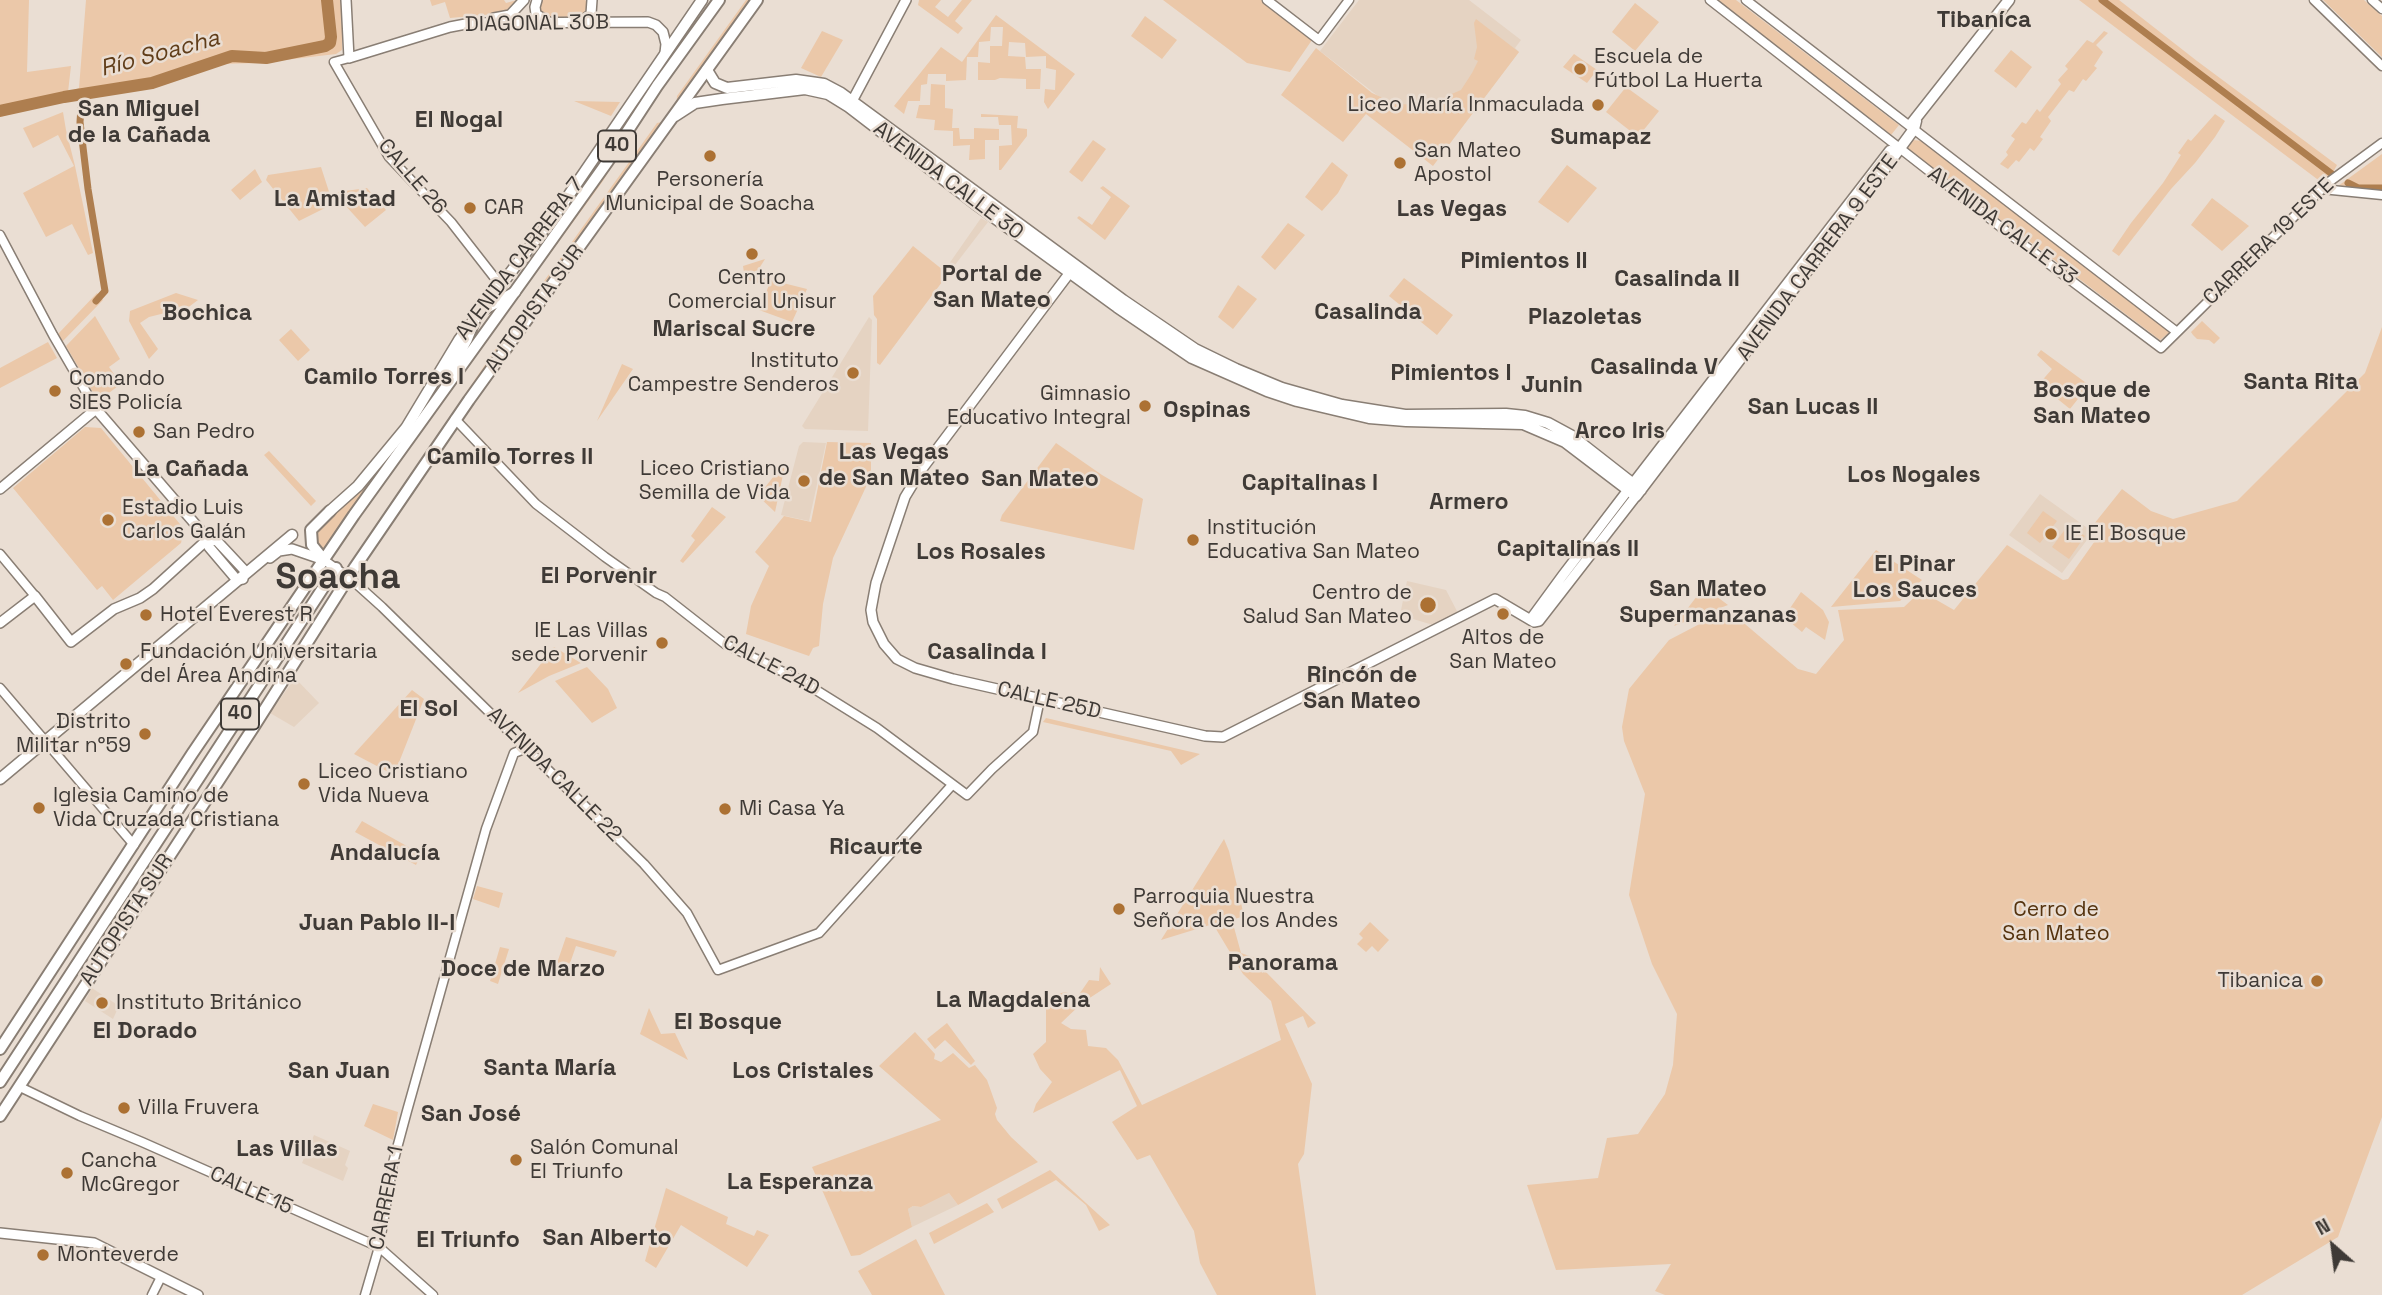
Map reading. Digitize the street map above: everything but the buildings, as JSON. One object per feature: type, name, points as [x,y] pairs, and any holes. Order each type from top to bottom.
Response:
[{"type":"highway","name":"AUTOPISTA SUR","points":[[0,1049],[192,754],[324,559],[719,0]]},
{"type":"highway","name":"AUTOPISTA SUR","points":[[0,1116],[349,577],[456,419],[757,0]]},
{"type":"highway","points":[[421,423],[459,355],[477,316]]},
{"type":"highway","points":[[324,559],[312,545],[311,530],[331,511]]},
{"type":"highway","name":"AUTOPISTA SUR","points":[[0,1082],[336,568]]},
{"type":"main road","points":[[346,0],[349,55]]},
{"type":"main road","name":"DIAGONAL 30B","points":[[349,55],[452,20],[467,17],[500,18],[510,15],[524,0]]},
{"type":"main road","points":[[537,0],[536,14],[552,23]]},
{"type":"main road","name":"AVENIDA CARRERA 7","points":[[331,511],[358,486],[406,428],[459,340],[573,189],[702,0]]},
{"type":"main road","points":[[851,103],[905,0]]},
{"type":"main road","name":"AVENIDA CARRERA 9 ESTE","points":[[1223,737],[1495,599],[1533,621],[1543,618],[1634,490],[2009,0]]},
{"type":"main road","points":[[580,22],[591,14],[592,1]]},
{"type":"main road","name":"DIAGONAL 30B","points":[[349,55],[465,23],[580,22],[653,23],[665,35],[665,53]]},
{"type":"main road","points":[[707,70],[719,85],[737,92]]},
{"type":"main road","name":"AVENIDA CALLE 30","points":[[675,116],[695,103],[737,92],[805,80],[833,88],[1073,269],[1206,356],[1270,384],[1342,405],[1405,415],[1506,414],[1548,423],[1572,436],[1634,490]]},
{"type":"main road","name":"CALLE 25D","points":[[1073,269],[922,469],[905,497],[872,602],[873,622],[884,644],[897,659],[915,668],[1205,736],[1223,737]]},
{"type":"main road","points":[[477,316],[515,292]]},
{"type":"main road","points":[[0,489],[96,409],[208,539],[209,547],[237,580]]},
{"type":"main road","points":[[0,779],[292,535]]},
{"type":"main road","points":[[208,539],[217,541],[246,572]]},
{"type":"main road","points":[[0,623],[35,596],[71,642],[114,609],[153,589],[208,539]]},
{"type":"main road","name":"AVENIDA CALLE 22","points":[[237,580],[241,581],[274,555],[287,549],[301,550],[324,559]]},
{"type":"main road","points":[[0,1233],[94,1242],[198,1295]]},
{"type":"street","points":[[1267,0],[1319,40],[1349,0]]},
{"type":"street","name":"AVENIDA CALLE 33","points":[[1710,0],[2161,348]]},
{"type":"street","name":"AVENIDA CALLE 33","points":[[1746,0],[1913,125],[2178,332]]},
{"type":"street","points":[[2314,0],[2382,66]]},
{"type":"street","points":[[2372,0],[2382,9]]},
{"type":"street","name":"CALLE 26","points":[[349,55],[334,62],[389,157],[451,222],[500,286]]},
{"type":"street","name":"CARRERA 19 ESTE","points":[[2161,348],[2322,189],[2382,143]]},
{"type":"street","points":[[2322,189],[2382,195]]},
{"type":"street","points":[[0,235],[96,409]]},
{"type":"street","name":"CALLE 24D","points":[[456,419],[536,504],[614,564],[665,597],[725,644],[800,680],[877,728],[967,795],[1033,732],[1040,699]]},
{"type":"street","points":[[0,554],[35,596]]},
{"type":"street","name":"AVENIDA CALLE 22","points":[[324,559],[349,577],[402,627],[666,887],[687,913],[718,970],[819,933],[952,785]]},
{"type":"street","points":[[3,691],[134,845]]},
{"type":"street","name":"CARRERA 1","points":[[365,1295],[379,1247],[394,1161],[486,829],[514,753],[527,748]]},
{"type":"street","name":"CALLE 15","points":[[20,1087],[379,1247],[433,1295]]},
{"type":"street","points":[[152,1295],[161,1277]]},
{"type":"shaded area","points":[[1359,0],[1469,0],[1521,40],[1515,48],[1519,52],[1445,148],[1320,51]]},
{"type":"shaded area","points":[[981,218],[988,222],[948,274],[944,271]]},
{"type":"shaded area","name":"Instituto Campestre Senderos","points":[[869,317],[872,320],[868,431],[805,429],[802,426]]},
{"type":"shaded area","name":"Liceo Cristiano Semilla de Vida","points":[[803,442],[826,443],[809,521],[781,515],[799,446]]},
{"type":"shaded area","name":"IE El Bosque","points":[[2040,494],[2093,532],[2062,573],[2009,535]]},
{"type":"shaded area","name":"Centro de Salud San Mateo","points":[[1407,581],[1446,590],[1458,613],[1433,625],[1400,615]]},
{"type":"shaded area","points":[[295,678],[319,703],[294,727],[270,713]]},
{"type":"shaded area","name":"Instituto Británico","points":[[92,988],[119,1006],[113,1019],[85,1001]]},
{"type":"shaded area","points":[[314,1135],[350,1151],[343,1181],[302,1163]]},
{"type":"shaded area","points":[[949,1193],[958,1205],[912,1227],[908,1209],[913,1206],[921,1207]]},
{"type":"green space","points":[[0,0],[29,0],[27,72],[71,66],[68,92],[79,88],[86,0],[342,0],[342,50],[336,54],[259,63],[220,64],[155,86],[65,100],[0,117]]},
{"type":"green space","points":[[430,0],[504,0],[506,3],[517,0],[506,13],[450,18],[445,2],[432,6]]},
{"type":"green space","points":[[540,0],[585,0],[589,3],[588,13],[579,19],[548,19],[540,15]]},
{"type":"green space","points":[[746,0],[751,0],[676,109],[677,96]]},
{"type":"green space","points":[[919,0],[941,0],[935,7],[948,17],[962,0],[972,0],[955,21],[963,28],[958,34],[918,5]]},
{"type":"green space","points":[[1163,0],[1261,0],[1312,40],[1290,72],[1247,63]]},
{"type":"green space","points":[[1715,0],[1736,0],[1899,125],[1891,135]]},
{"type":"green space","points":[[2079,0],[2119,0],[2337,165],[2332,174],[2321,182]]},
{"type":"green space","points":[[2323,0],[2364,0],[2382,16],[2382,57]]},
{"type":"green space","points":[[1635,3],[1659,22],[1635,51],[1612,32]]},
{"type":"green space","points":[[996,15],[1075,74],[1048,109],[1044,102],[1045,89],[1055,90],[1056,70],[1046,68],[1046,56],[1026,57],[1025,43],[1009,42],[1008,56],[1025,57],[1026,69],[1041,69],[1040,89],[1026,89],[1026,79],[978,80],[978,62],[990,63],[990,46],[1002,46],[1003,27],[991,27],[990,41],[979,42],[978,57],[967,57],[966,80],[946,81],[946,74],[928,74],[927,84],[921,85],[920,101],[908,101],[904,114],[894,106],[941,47],[962,62]]},
{"type":"green space","points":[[1145,16],[1177,40],[1162,59],[1131,36]]},
{"type":"green space","points":[[1476,19],[1519,52],[1433,166],[1366,114],[1343,142],[1281,95],[1316,48],[1372,93],[1396,104],[1426,105],[1461,90],[1472,73],[1478,61],[1474,59],[1477,47],[1474,23]]},
{"type":"green space","points":[[822,31],[843,40],[821,77],[801,68]]},
{"type":"green space","points":[[2104,31],[2108,33],[2096,45],[2103,52],[2094,66],[2097,68],[2086,81],[2083,79],[2074,92],[2069,90],[2048,117],[2051,121],[2034,151],[2030,148],[2019,162],[2016,160],[2008,169],[2000,164],[2008,155],[2006,152],[2015,139],[2011,136],[2022,122],[2026,124],[2037,109],[2040,112],[2061,84],[2058,80],[2068,69],[2065,66],[2087,40],[2093,43]]},
{"type":"green space","points":[[2011,50],[2032,67],[2016,88],[1994,71]]},
{"type":"green space","name":"Escuela de Fútbol La Huerta","points":[[1574,54],[1597,70],[1587,83],[1563,67]]},
{"type":"green space","points":[[931,84],[945,85],[945,108],[953,109],[952,128],[959,128],[960,139],[974,139],[974,128],[999,129],[999,140],[985,140],[985,159],[969,160],[970,145],[953,146],[953,131],[934,130],[935,120],[916,118],[919,105],[930,105]]},
{"type":"green space","points":[[1626,87],[1659,111],[1638,137],[1606,112]]},
{"type":"green space","points":[[574,101],[620,102],[611,116]]},
{"type":"green space","points":[[63,112],[93,253],[88,255],[72,224],[46,237],[23,193],[74,166],[58,135],[33,148],[23,128]]},
{"type":"green space","points":[[981,114],[1018,116],[1017,128],[1027,129],[1027,136],[1001,170],[999,146],[1012,145],[1011,125],[999,125],[998,117],[981,117]]},
{"type":"green space","points":[[2215,114],[2225,121],[2215,137],[2119,256],[2112,251],[2163,183],[2181,155],[2178,153],[2188,139],[2191,141]]},
{"type":"green space","points":[[666,121],[414,470],[499,344],[657,123]]},
{"type":"green space","points":[[633,130],[603,181],[440,401]]},
{"type":"green space","points":[[1093,140],[1106,149],[1082,182],[1069,172]]},
{"type":"green space","points":[[1913,140],[1923,141],[2170,328],[2170,332],[2160,340],[1907,149]]},
{"type":"green space","points":[[2382,154],[2382,189],[2338,186]]},
{"type":"green space","points":[[1332,162],[1348,175],[1338,193],[1322,211],[1305,197]]},
{"type":"green space","points":[[1567,165],[1597,188],[1568,223],[1538,202]]},
{"type":"green space","points":[[321,167],[333,204],[299,221],[266,180],[268,175]]},
{"type":"green space","points":[[255,169],[262,182],[240,200],[231,190]]},
{"type":"green space","points":[[1103,186],[1130,206],[1105,240],[1077,218],[1079,216],[1092,225],[1111,197],[1100,188]]},
{"type":"green space","points":[[367,188],[386,210],[365,227],[343,203],[338,192]]},
{"type":"green space","points":[[2212,198],[2249,226],[2222,251],[2191,225]]},
{"type":"green space","points":[[1288,223],[1305,235],[1275,270],[1261,257]]},
{"type":"green space","points":[[913,246],[948,274],[880,365],[877,363],[877,319],[874,315],[873,296]]},
{"type":"green space","points":[[765,259],[755,275],[769,280],[765,285],[745,279],[743,266]]},
{"type":"green space","points":[[1404,278],[1453,315],[1437,335],[1389,296]]},
{"type":"green space","points":[[771,280],[807,289],[792,322],[759,310]]},
{"type":"green space","points":[[1238,285],[1257,299],[1233,329],[1218,317]]},
{"type":"green space","points":[[97,293],[103,300],[62,342],[58,334]]},
{"type":"green space","points":[[176,293],[198,300],[174,318],[169,312],[149,317],[140,323],[158,349],[149,359],[129,321],[130,311]]},
{"type":"green space","points":[[95,316],[120,359],[109,367],[121,384],[98,401],[66,346]]},
{"type":"green space","points":[[2202,321],[2220,338],[2214,344],[2209,340],[2197,339],[2191,332]]},
{"type":"green space","name":"Cerro de San Mateo","points":[[2382,327],[2382,1117],[2338,1237],[2242,1295],[1665,1295],[1655,1291],[1671,1264],[1556,1270],[1527,1185],[1598,1178],[1607,1138],[1638,1134],[1665,1094],[1673,1065],[1677,1014],[1652,964],[1629,895],[1645,794],[1624,741],[1622,727],[1629,689],[1669,640],[1713,617],[1732,613],[1798,669],[1816,674],[1844,640],[1838,610],[1904,607],[1921,591],[1954,610],[2007,545],[2063,580],[2068,579],[2102,531],[2094,524],[2122,489],[2151,511],[2173,519],[2237,501],[2365,373]]},
{"type":"green space","points":[[291,329],[310,350],[298,361],[279,340]]},
{"type":"green space","points":[[48,342],[57,358],[0,388],[0,368]]},
{"type":"green space","name":"Bosque de San Mateo","points":[[2041,350],[2089,385],[2070,409],[2039,384],[2052,369],[2037,355]]},
{"type":"green space","points":[[622,364],[633,369],[597,421]]},
{"type":"green space","name":"Estadio Luis Carlos Galán","points":[[85,427],[101,428],[184,529],[181,543],[113,600],[102,586],[97,590],[13,488]]},
{"type":"green space","points":[[827,442],[871,443],[871,476],[833,558],[823,604],[819,646],[813,648],[809,656],[746,634],[751,606],[769,566],[755,552],[784,516],[811,522]]},
{"type":"green space","points":[[1056,443],[1143,499],[1134,550],[1000,521]]},
{"type":"green space","points":[[269,451],[316,501],[311,506],[264,455]]},
{"type":"green space","points":[[392,452],[395,453],[325,553],[314,539],[320,523],[346,503]]},
{"type":"green space","points":[[786,461],[775,512],[758,496]]},
{"type":"green space","points":[[712,507],[726,517],[683,563],[680,561],[695,540],[691,536]]},
{"type":"green space","points":[[2043,511],[2057,521],[2040,543],[2027,533]]},
{"type":"green space","points":[[2069,524],[2085,536],[2069,559],[2052,547]]},
{"type":"green space","points":[[1876,550],[1922,580],[1900,601],[1831,607]]},
{"type":"green space","points":[[1704,587],[1728,605],[1674,626]]},
{"type":"green space","points":[[1801,592],[1823,610],[1829,622],[1825,640],[1806,627],[1802,632],[1784,617]]},
{"type":"green space","points":[[554,647],[581,663],[518,693]]},
{"type":"green space","points":[[587,667],[608,689],[617,708],[592,723],[555,681]]},
{"type":"green space","points":[[412,690],[424,699],[394,775],[354,754]]},
{"type":"green space","points":[[1046,718],[1200,754],[1181,765],[1171,751],[1043,722]]},
{"type":"green space","points":[[362,821],[421,854],[416,865],[355,832]]},
{"type":"green space","points":[[1224,839],[1244,916],[1232,920],[1241,953],[1255,958],[1262,973],[1265,971],[1316,1023],[1308,1028],[1303,1016],[1285,1024],[1312,1084],[1304,1154],[1298,1164],[1316,1295],[1217,1295],[1200,1263],[1194,1231],[1150,1155],[1137,1160],[1112,1122],[1137,1106],[1120,1070],[1033,1113],[1036,1104],[1052,1082],[1040,1069],[1033,1054],[1046,1042],[1046,1005],[1063,1001],[1058,994],[1065,992],[1078,996],[1089,980],[1099,981],[1100,967],[1111,984],[1082,1003],[1061,1023],[1071,1029],[1086,1030],[1088,1046],[1106,1048],[1118,1060],[1142,1105],[1281,1040],[1271,1001],[1243,974],[1213,924],[1161,940]]},
{"type":"green space","points":[[477,886],[503,893],[499,908],[473,899]]},
{"type":"green space","points":[[1370,922],[1389,940],[1378,952],[1372,946],[1366,952],[1357,944],[1363,938],[1359,934]]},
{"type":"green space","points":[[566,937],[617,951],[614,957],[576,946],[568,969],[556,966]]},
{"type":"green space","points":[[500,947],[509,949],[498,984],[490,981]]},
{"type":"green space","points":[[649,1008],[661,1034],[675,1033],[688,1060],[640,1034]]},
{"type":"green space","points":[[947,1023],[975,1061],[971,1065],[945,1040],[935,1049],[927,1039]]},
{"type":"green space","points":[[915,1032],[935,1054],[934,1059],[941,1062],[953,1053],[969,1068],[975,1065],[987,1080],[997,1108],[997,1120],[1038,1162],[958,1205],[949,1193],[921,1207],[913,1206],[908,1209],[912,1227],[860,1255],[851,1256],[812,1167],[941,1120],[879,1066]]},
{"type":"green space","points":[[373,1104],[398,1112],[393,1140],[364,1126]]},
{"type":"green space","points":[[1050,1170],[1110,1225],[1099,1231],[1086,1205],[1056,1180],[1002,1209],[997,1199]]},
{"type":"green space","points":[[666,1188],[728,1217],[726,1224],[754,1236],[757,1230],[769,1235],[747,1267],[681,1225],[656,1268],[645,1261]]},
{"type":"green space","points":[[987,1203],[994,1212],[934,1244],[929,1233]]},
{"type":"green space","points":[[916,1239],[945,1295],[872,1295],[858,1271]]},
{"type":"waterway","name":"Río Soacha","points":[[0,111],[64,97],[152,83],[232,56],[266,58],[325,46],[330,43],[331,37],[327,0]]},
{"type":"waterway","points":[[2102,0],[2332,174]]},
{"type":"waterway","points":[[81,108],[80,122],[88,189],[105,291],[96,301]]},
{"type":"waterway","points":[[2348,183],[2358,188],[2382,188]]},
{"type":"place","name":"Escuela de Fútbol La Huerta","points":[[1580,69]]},
{"type":"place","name":"Liceo María Inmaculada","points":[[1598,105]]},
{"type":"place","name":"Personería Municipal de Soacha","points":[[710,156]]},
{"type":"place","name":"San Mateo Apostol","points":[[1400,163]]},
{"type":"place","name":"CAR","points":[[470,208]]},
{"type":"place","name":"Centro Comercial Unisur","points":[[752,254]]},
{"type":"place","name":"Instituto Campestre Senderos","points":[[853,373]]},
{"type":"place","name":"Comando SIES Policía","points":[[55,391]]},
{"type":"place","name":"Gimnasio Educativo Integral","points":[[1145,406]]},
{"type":"place","name":"San Pedro","points":[[139,432]]},
{"type":"place","name":"Liceo Cristiano Semilla de Vida","points":[[804,481]]},
{"type":"place","name":"Estadio Luis Carlos Galán","points":[[108,520]]},
{"type":"place","name":"IE El Bosque","points":[[2051,534]]},
{"type":"place","name":"Institución Educativa San Mateo","points":[[1193,540]]},
{"type":"place","name":"Centro de Salud San Mateo","points":[[1428,605]]},
{"type":"place","name":"Altos de San Mateo","points":[[1503,614]]},
{"type":"place","name":"Hotel Everest R","points":[[146,615]]},
{"type":"place","name":"IE Las Villas sede Porvenir","points":[[662,643]]},
{"type":"place","name":"Fundación Universitaria del Área Andina","points":[[126,664]]},
{"type":"place","name":"Distrito Militar n°59","points":[[145,734]]},
{"type":"place","name":"Liceo Cristiano Vida Nueva","points":[[304,784]]},
{"type":"place","name":"Iglesia Camino de Vida Cruzada Cristiana","points":[[39,808]]},
{"type":"place","name":"Mi Casa Ya","points":[[725,809]]},
{"type":"place","name":"Parroquia Nuestra Señora de los Andes","points":[[1119,909]]},
{"type":"place","name":"Tibanica","points":[[2317,981]]},
{"type":"place","name":"Instituto Británico","points":[[102,1003]]},
{"type":"place","name":"Villa Fruvera","points":[[124,1108]]},
{"type":"place","name":"Salón Comunal El Triunfo","points":[[516,1160]]},
{"type":"place","name":"Cancha McGregor","points":[[67,1173]]},
{"type":"place","name":"Monteverde","points":[[43,1255]]},
{"type":"district","name":"Tibaníca","points":[[1984,21]]},
{"type":"district","name":"El Nogal","points":[[459,121]]},
{"type":"district","name":"San Miguel de la Cañada","points":[[139,123]]},
{"type":"district","name":"Sumapaz","points":[[1601,138]]},
{"type":"district","name":"La Amistad","points":[[335,200]]},
{"type":"district","name":"Las Vegas","points":[[1452,210]]},
{"type":"district","name":"Pimientos II","points":[[1524,262]]},
{"type":"district","name":"Casalinda II","points":[[1677,280]]},
{"type":"district","name":"Portal de San Mateo","points":[[992,288]]},
{"type":"district","name":"Casalinda","points":[[1368,313]]},
{"type":"district","name":"Bochica","points":[[207,314]]},
{"type":"district","name":"Plazoletas","points":[[1585,318]]},
{"type":"district","name":"Mariscal Sucre","points":[[734,330]]},
{"type":"district","name":"Casalinda V","points":[[1654,368]]},
{"type":"district","name":"Pimientos I","points":[[1451,374]]},
{"type":"district","name":"Camilo Torres I","points":[[384,378]]},
{"type":"district","name":"Santa Rita","points":[[2301,383]]},
{"type":"district","name":"Junin","points":[[1552,386]]},
{"type":"district","name":"Bosque de San Mateo","points":[[2092,404]]},
{"type":"district","name":"San Lucas II","points":[[1813,408]]},
{"type":"district","name":"Ospinas","points":[[1207,411]]},
{"type":"district","name":"Arco Iris","points":[[1620,432]]},
{"type":"district","name":"Camilo Torres II","points":[[510,458]]},
{"type":"district","name":"Las Vegas de San Mateo","points":[[894,466]]},
{"type":"district","name":"La Cañada","points":[[191,470]]},
{"type":"district","name":"Los Nogales","points":[[1914,476]]},
{"type":"district","name":"San Mateo","points":[[1040,480]]},
{"type":"district","name":"Capitalinas I","points":[[1310,484]]},
{"type":"district","name":"Armero","points":[[1469,503]]},
{"type":"district","name":"Capitalinas II","points":[[1568,550]]},
{"type":"district","name":"Los Rosales","points":[[981,553]]},
{"type":"district","name":"El Porvenir","points":[[599,577]]},
{"type":"district","name":"El Pinar Los Sauces","points":[[1915,578]]},
{"type":"district","name":"Soacha","points":[[338,579]]},
{"type":"district","name":"San Mateo Supermanzanas","points":[[1708,603]]},
{"type":"district","name":"Casalinda I","points":[[987,653]]},
{"type":"district","name":"Rincón de San Mateo","points":[[1362,689]]},
{"type":"district","name":"El Sol","points":[[429,710]]},
{"type":"district","name":"Ricaurte","points":[[876,848]]},
{"type":"district","name":"Andalucía","points":[[385,854]]},
{"type":"district","name":"Juan Pablo II-I","points":[[377,924]]},
{"type":"district","name":"Panorama","points":[[1283,964]]},
{"type":"district","name":"Doce de Marzo","points":[[523,970]]},
{"type":"district","name":"La Magdalena","points":[[1013,1001]]},
{"type":"district","name":"El Bosque","points":[[728,1023]]},
{"type":"district","name":"El Dorado","points":[[145,1032]]},
{"type":"district","name":"Santa María","points":[[550,1069]]},
{"type":"district","name":"San Juan","points":[[339,1072]]},
{"type":"district","name":"Los Cristales","points":[[803,1072]]},
{"type":"district","name":"San José","points":[[471,1115]]},
{"type":"district","name":"Las Villas","points":[[287,1150]]},
{"type":"district","name":"La Esperanza","points":[[800,1183]]},
{"type":"district","name":"San Alberto","points":[[607,1239]]},
{"type":"district","name":"El Triunfo","points":[[468,1241]]}]
